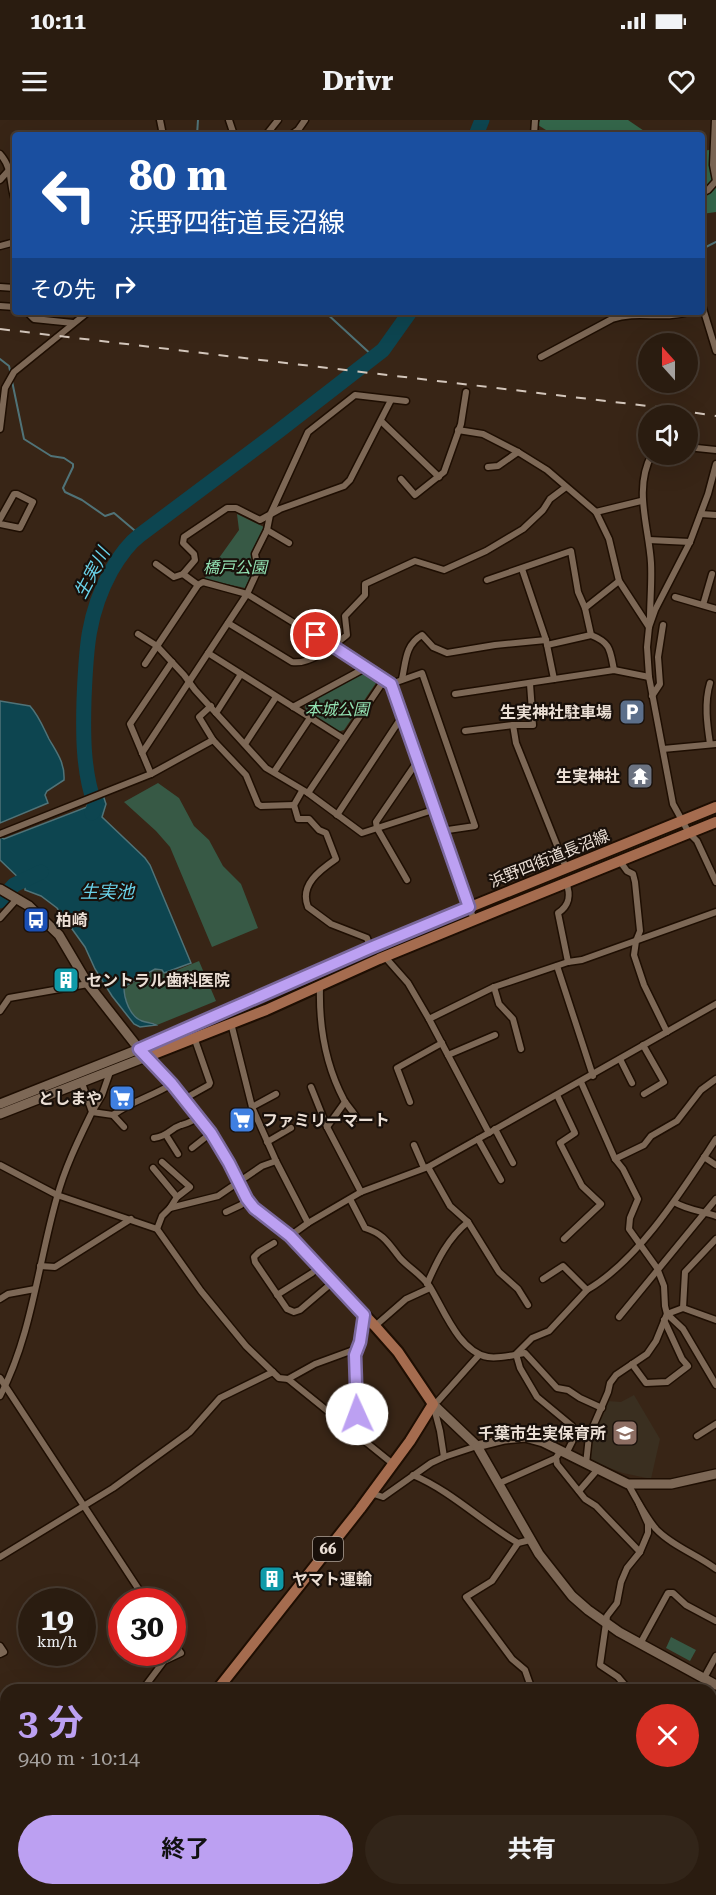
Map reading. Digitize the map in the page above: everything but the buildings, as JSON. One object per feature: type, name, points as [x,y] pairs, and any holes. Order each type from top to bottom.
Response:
[{"type":"main road","name":"浜野四街道長沼線","points":[[142,1053],[370,948],[716,807]]},
{"type":"main road","name":"浜野四街道長沼線","points":[[142,1053],[231,1023],[474,920],[716,822]]},
{"type":"main road","points":[[142,1053],[199,1116],[254,1208],[290,1236],[334,1281],[398,1352],[433,1404]]},
{"type":"main road","name":"66","points":[[222,1684],[393,1464],[433,1404]]},
{"type":"street","points":[[268,132],[278,120]]},
{"type":"street","points":[[295,132],[305,120]]},
{"type":"street","points":[[705,192],[716,180],[713,165],[715,120]]},
{"type":"street","points":[[0,154],[10,169],[12,193]]},
{"type":"street","points":[[0,180],[10,169]]},
{"type":"street","points":[[30,315],[34,319],[73,323]]},
{"type":"street","points":[[0,429],[5,388],[14,372],[84,315]]},
{"type":"street","points":[[541,357],[621,315],[677,315]]},
{"type":"street","points":[[705,315],[716,351]]},
{"type":"street","points":[[402,479],[415,495],[444,472],[458,430],[466,392]]},
{"type":"street","points":[[142,753],[247,594],[258,570],[255,554],[267,530],[270,514],[308,432],[351,396],[406,401]]},
{"type":"street","points":[[156,564],[174,577],[183,574],[195,560],[194,554],[183,543],[184,537],[227,508],[236,507],[260,519],[280,509],[344,486],[350,480],[391,400]]},
{"type":"street","points":[[381,421],[439,477]]},
{"type":"street","points":[[458,430],[483,434],[518,452],[547,470],[596,512],[609,539],[619,581],[650,627]]},
{"type":"street","points":[[698,448],[716,450]]},
{"type":"street","points":[[488,467],[498,466],[518,452]]},
{"type":"street","points":[[650,627],[655,610],[690,542],[716,464]]},
{"type":"street","points":[[647,465],[641,501],[651,565],[650,627],[647,647],[652,696],[673,804],[689,833],[697,841],[716,882]]},
{"type":"street","points":[[228,623],[292,662],[301,663],[333,645],[347,634],[345,616],[365,596],[365,584],[415,561],[444,570],[486,551],[523,529],[543,510],[550,499],[566,487]]},
{"type":"street","points":[[0,519],[14,494],[33,502],[20,528],[0,524]]},
{"type":"street","points":[[596,512],[641,501]]},
{"type":"street","points":[[701,514],[716,515]]},
{"type":"street","points":[[267,530],[289,543]]},
{"type":"street","points":[[648,540],[690,542]]},
{"type":"street","points":[[488,580],[571,551],[578,592],[585,608],[591,634]]},
{"type":"street","points":[[522,568],[546,643],[554,679]]},
{"type":"street","points":[[183,574],[198,585]]},
{"type":"street","points":[[703,605],[712,574]]},
{"type":"street","points":[[585,608],[619,581]]},
{"type":"street","points":[[145,664],[198,585],[203,582],[247,594],[385,679],[391,684],[433,810],[474,920]]},
{"type":"street","points":[[675,597],[716,609]]},
{"type":"street","points":[[652,696],[660,684],[658,657],[663,625]]},
{"type":"street","points":[[138,634],[157,646],[266,768],[305,792],[362,833],[433,810]]},
{"type":"street","points":[[402,679],[408,649],[412,641],[422,635],[433,647],[447,653],[495,645],[546,643],[591,634],[603,640],[610,650],[614,670]]},
{"type":"street","points":[[208,653],[344,739]]},
{"type":"street","points":[[151,774],[130,724],[172,662]]},
{"type":"street","points":[[293,707],[367,667]]},
{"type":"street","points":[[455,694],[614,670],[649,677]]},
{"type":"street","points":[[391,684],[422,673],[475,826],[441,831]]},
{"type":"street","points":[[216,713],[241,674]]},
{"type":"street","points":[[211,706],[199,717],[213,740],[246,775],[258,804],[261,806],[294,805],[344,739],[385,679]]},
{"type":"street","points":[[663,749],[713,744],[706,718],[710,683]]},
{"type":"street","points":[[465,731],[532,725],[530,684]]},
{"type":"street","points":[[245,744],[276,697]]},
{"type":"street","points":[[274,772],[310,718]]},
{"type":"street","points":[[337,815],[401,718]]},
{"type":"street","points":[[513,725],[516,742],[566,868]]},
{"type":"street","points":[[0,834],[151,774],[213,740]]},
{"type":"street","points":[[407,880],[377,828],[376,822],[417,762]]},
{"type":"street","points":[[294,805],[298,819],[309,819],[319,830],[326,833],[336,859],[318,871],[310,883],[305,897],[308,907],[331,924],[367,938],[370,948]]},
{"type":"street","points":[[620,860],[627,871],[633,874],[640,931],[634,955],[644,985],[667,1032]]},
{"type":"street","points":[[566,882],[570,891],[569,898],[565,908],[558,913],[568,962]]},
{"type":"street","points":[[0,889],[39,914],[59,935],[88,984],[142,1053]]},
{"type":"street","points":[[0,918],[17,899]]},
{"type":"street","points":[[429,1019],[494,987],[568,962],[582,960],[716,912]]},
{"type":"street","points":[[385,957],[408,983],[442,1043],[477,1113],[513,1163]]},
{"type":"street","points":[[557,966],[593,1076]]},
{"type":"street","points":[[0,1011],[9,998],[88,984]]},
{"type":"street","points":[[320,987],[319,1014],[328,1059],[345,1102],[357,1119]]},
{"type":"street","points":[[494,987],[499,1004],[513,1019],[521,1048]]},
{"type":"street","points":[[290,1236],[361,1192],[426,1167],[478,1139],[593,1076],[716,1004]]},
{"type":"street","points":[[231,1023],[252,1107],[276,1161],[308,1223]]},
{"type":"street","points":[[448,1055],[495,1035]]},
{"type":"street","points":[[184,1099],[210,1083],[194,1037]]},
{"type":"street","points":[[410,1102],[397,1068],[442,1043]]},
{"type":"street","points":[[643,1045],[664,1082],[644,1094]]},
{"type":"street","points":[[0,1114],[110,1072],[142,1053]]},
{"type":"street","points":[[0,1104],[142,1053]]},
{"type":"street","points":[[620,1059],[632,1083]]},
{"type":"street","points":[[0,1396],[28,1322],[57,1195],[73,1153],[102,1095],[110,1072]]},
{"type":"street","points":[[615,1159],[644,1145],[651,1136],[676,1121],[701,1090],[716,1079]]},
{"type":"street","points":[[581,1082],[615,1159],[623,1169],[638,1198],[630,1218],[629,1229],[657,1268],[664,1287],[666,1317],[682,1359],[688,1366],[667,1382],[646,1383],[632,1364]]},
{"type":"street","points":[[82,1083],[92,1112]]},
{"type":"street","points":[[113,1115],[133,1102],[160,1092],[172,1084]]},
{"type":"street","points":[[311,1087],[327,1127],[361,1192]]},
{"type":"street","points":[[252,1107],[276,1094]]},
{"type":"street","points":[[557,1095],[575,1133],[560,1143],[582,1186],[601,1204],[564,1239]]},
{"type":"street","points":[[327,1127],[345,1102]]},
{"type":"street","points":[[92,1112],[113,1115],[124,1127]]},
{"type":"street","points":[[154,1138],[166,1136],[181,1125],[188,1125],[199,1116]]},
{"type":"street","points":[[267,1142],[291,1128]]},
{"type":"street","points":[[192,1148],[211,1133]]},
{"type":"street","points":[[166,1136],[178,1154]]},
{"type":"street","points":[[478,1139],[501,1180]]},
{"type":"street","points":[[516,1354],[532,1338],[549,1331],[587,1290],[606,1279],[640,1243],[674,1202],[716,1139]]},
{"type":"street","points":[[414,1145],[450,1206],[468,1222],[500,1272],[518,1289],[528,1305]]},
{"type":"street","points":[[704,1156],[716,1165]]},
{"type":"street","points":[[170,1208],[218,1196],[262,1166],[276,1161]]},
{"type":"street","points":[[157,1229],[162,1216],[177,1197],[190,1187],[162,1162]]},
{"type":"street","points":[[0,1164],[57,1195],[157,1229],[201,1291],[246,1346],[279,1378],[288,1379],[393,1464]]},
{"type":"street","points":[[153,1168],[177,1197]]},
{"type":"street","points":[[226,1212],[241,1205],[247,1199]]},
{"type":"street","points":[[350,1199],[365,1228],[378,1232],[405,1264],[413,1268],[429,1286],[445,1318],[479,1355],[490,1358],[525,1353],[557,1388],[568,1390],[602,1408]]},
{"type":"street","points":[[619,1317],[716,1199]]},
{"type":"street","points":[[674,1202],[687,1209],[716,1216]]},
{"type":"street","points":[[40,1266],[56,1267],[131,1219]]},
{"type":"street","points":[[375,1326],[406,1299],[429,1286],[438,1257],[460,1228],[468,1222]]},
{"type":"street","points":[[683,1308],[685,1272],[716,1239]]},
{"type":"street","points":[[274,1243],[258,1252],[254,1257],[284,1307],[294,1312],[300,1310],[334,1281]]},
{"type":"street","points":[[543,1279],[563,1266],[587,1290]]},
{"type":"street","points":[[277,1294],[312,1273]]},
{"type":"street","points":[[0,1299],[8,1294],[35,1289]]},
{"type":"street","points":[[586,1464],[589,1436],[610,1383],[616,1374],[647,1354],[656,1341],[666,1317],[683,1308],[716,1320]]},
{"type":"street","points":[[349,1429],[357,1414],[355,1355],[360,1342],[364,1315]]},
{"type":"street","points":[[666,1317],[683,1329],[716,1385]]},
{"type":"street","points":[[288,1379],[315,1364],[356,1349]]},
{"type":"street","points":[[516,1354],[520,1368],[537,1397],[572,1426],[575,1436],[561,1454],[557,1464],[579,1491],[639,1552]]},
{"type":"street","points":[[433,1404],[479,1355]]},
{"type":"street","points":[[0,1557],[113,1488],[190,1432],[220,1398],[273,1372]]},
{"type":"street","points":[[0,1378],[138,1588]]},
{"type":"street","points":[[433,1404],[477,1446],[500,1483],[530,1540],[572,1596],[605,1623],[714,1684]]},
{"type":"street","points":[[433,1404],[444,1457]]},
{"type":"street","points":[[697,1436],[716,1424]]},
{"type":"street","points":[[371,1493],[383,1497],[413,1475],[444,1457],[505,1439],[525,1437],[543,1442],[561,1454],[628,1484],[671,1485],[716,1474]]},
{"type":"street","points":[[500,1483],[561,1454]]},
{"type":"street","points":[[579,1491],[598,1469]]},
{"type":"street","points":[[413,1475],[438,1487],[491,1527],[518,1543]]},
{"type":"street","points":[[624,1684],[600,1665],[607,1616],[616,1603],[621,1582],[648,1533],[648,1524],[628,1484]]},
{"type":"street","points":[[639,1504],[656,1528],[670,1540],[702,1558],[716,1569]]},
{"type":"street","points":[[530,1540],[518,1543],[492,1581],[466,1597],[512,1659],[525,1670],[530,1684]]},
{"type":"street","points":[[640,1644],[668,1593],[673,1593],[686,1605],[716,1621]]},
{"type":"street","points":[[0,1646],[4,1652],[0,1654]]},
{"type":"street","points":[[704,1678],[716,1656]]},
{"type":"street","points":[[147,1684],[160,1666]]},
{"type":"shaded area","name":"千葉市生実保育所","points":[[634,1395],[660,1439],[651,1479],[623,1473],[593,1462],[589,1457],[591,1439],[608,1401],[621,1402]]},
{"type":"green space","points":[[540,120],[628,120],[646,132],[549,132],[538,125]]},
{"type":"green space","points":[[716,144],[716,212],[705,214],[705,151]]},
{"type":"green space","name":"橋戸公園","points":[[237,514],[264,527],[251,555],[254,568],[245,588],[204,579],[239,530]]},
{"type":"green space","name":"本城公園","points":[[362,674],[375,679],[376,683],[344,730],[337,732],[306,713],[305,704]]},
{"type":"green space","points":[[158,783],[179,798],[194,826],[209,840],[223,866],[241,884],[258,928],[212,947],[170,847],[124,802]]},
{"type":"green space","points":[[667,832],[670,836],[560,881],[527,890],[488,906],[487,904]]},
{"type":"green space","points":[[199,961],[216,1001],[157,1025],[135,1018],[128,1006],[125,988],[155,970],[165,975]]},
{"type":"green space","points":[[671,1637],[696,1650],[690,1661],[666,1648]]},
{"type":"water","points":[[0,701],[30,706],[60,758],[64,780],[47,791],[45,795],[48,803],[0,823]]},
{"type":"water","name":"生実池","points":[[103,795],[106,804],[102,817],[150,865],[191,963],[164,973],[162,970],[155,969],[124,987],[125,997],[134,1016],[156,1025],[140,1027],[134,1024],[112,996],[95,969],[85,947],[57,908],[41,896],[25,890],[25,884],[0,860],[0,837],[4,839],[87,807],[88,801]]},
{"type":"waterway","points":[[197,132],[198,120]]},
{"type":"waterway","name":"生実川","points":[[477,132],[482,120]]},
{"type":"waterway","points":[[705,248],[716,242]]},
{"type":"waterway","points":[[328,315],[374,357]]},
{"type":"waterway","name":"生実川","points":[[92,813],[95,805],[88,780],[84,740],[87,649],[97,603],[117,561],[140,535],[383,350],[408,315]]},
{"type":"waterway","points":[[0,359],[9,366],[11,375]]},
{"type":"waterway","points":[[12,381],[24,439],[51,456],[64,458],[73,464],[63,488],[65,492],[82,500],[105,516],[114,513],[140,535]]},
{"type":"waterway","name":"生実川","points":[[0,901],[14,885],[41,872]]},
{"type":"railway","points":[[0,329],[716,416]]},
{"type":"place","name":"生実神社駐車場","points":[[632,712]]},
{"type":"place","name":"生実神社","points":[[640,776]]},
{"type":"place","name":"柏崎","points":[[36,920]]},
{"type":"place","name":"セントラル歯科医院","points":[[66,980]]},
{"type":"place","name":"としまや","points":[[122,1098]]},
{"type":"place","name":"ファミリーマート","points":[[242,1120]]},
{"type":"place","name":"千葉市生実保育所","points":[[625,1433]]},
{"type":"place","name":"ヤマト運輸","points":[[272,1579]]},
{"type":"route","points":[[316,635],[391,684],[469,907],[139,1049],[199,1116],[254,1208],[290,1236],[364,1315],[360,1342],[355,1355],[357,1414]]}]
